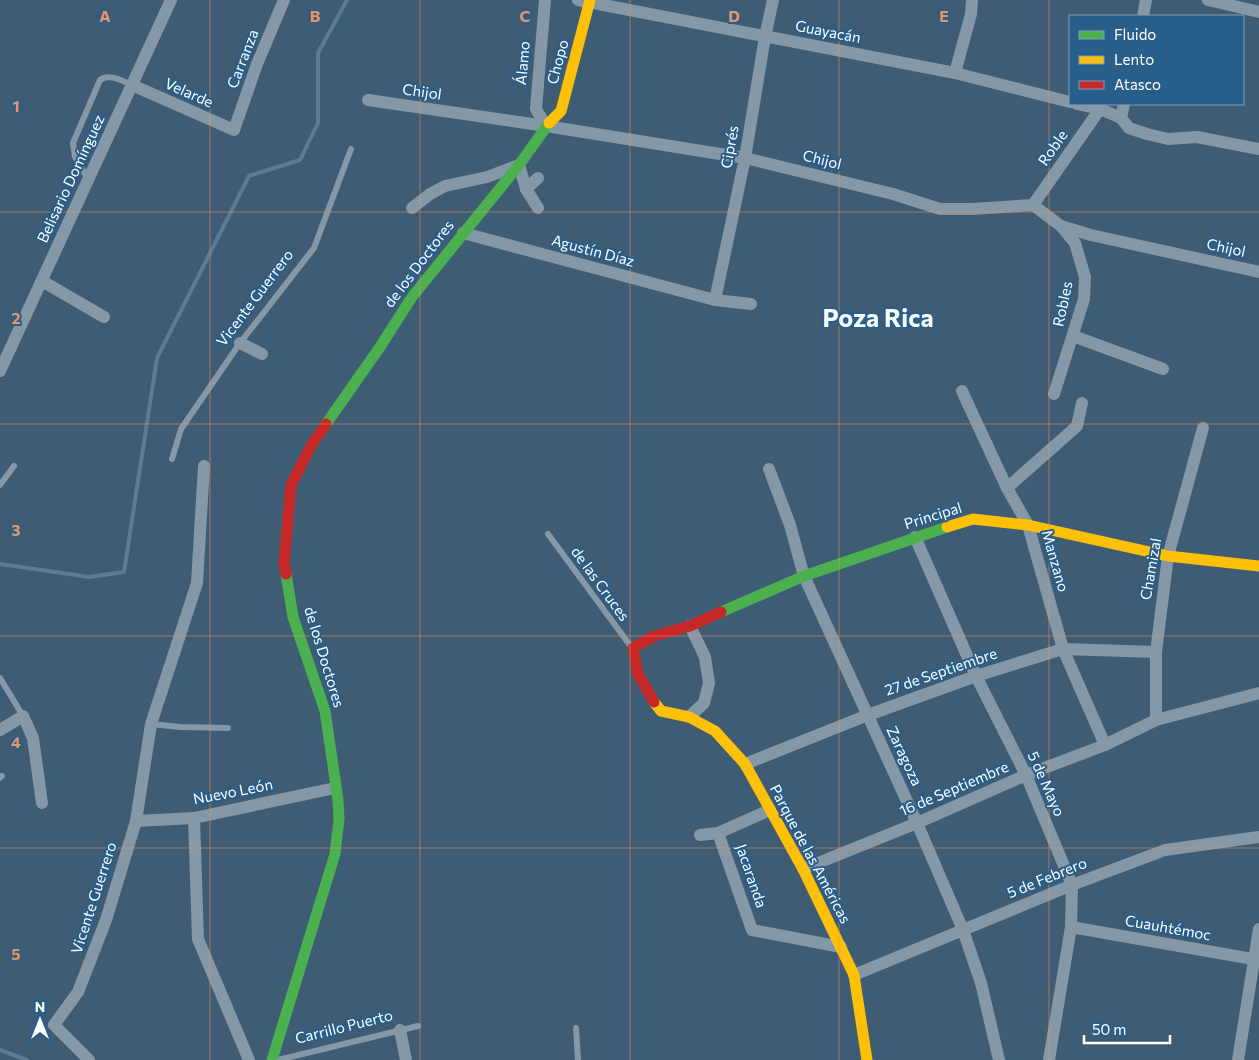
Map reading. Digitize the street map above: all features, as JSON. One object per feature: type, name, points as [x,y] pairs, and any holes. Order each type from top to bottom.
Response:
[{"type":"street","name":"Belisario Domínguez","points":[[2,364],[172,0]]},
{"type":"street","name":"Carranza","points":[[234,130],[257,64],[284,0]]},
{"type":"street","name":"Álamo","points":[[545,0],[536,109],[546,126]]},
{"type":"street","name":"Ciprés","points":[[715,300],[745,158],[773,0]]},
{"type":"street","points":[[955,73],[971,14],[972,0]]},
{"type":"street","points":[[1143,15],[1146,0]]},
{"type":"street","points":[[1208,0],[1259,12]]},
{"type":"street","name":"Chopo","points":[[546,126],[561,111],[586,1]]},
{"type":"street","name":"Guayacán","points":[[586,1],[955,73],[1069,102]]},
{"type":"street","name":"Velarde","points":[[132,85],[234,130]]},
{"type":"street","name":"Chijol","points":[[368,100],[745,158],[893,194],[940,209],[1033,205],[1061,226],[1119,242],[1259,272]]},
{"type":"street","points":[[1081,105],[1122,118],[1129,128],[1168,139],[1197,137],[1259,149]]},
{"type":"street","points":[[1122,118],[1124,105]]},
{"type":"street","name":"Roble","points":[[1033,205],[1100,110]]},
{"type":"street","name":"de los Doctores","points":[[272,1060],[335,854],[339,820],[332,750],[325,711],[293,617],[284,563],[291,485],[296,471],[311,446],[380,347],[412,297],[519,165],[546,126]]},
{"type":"street","points":[[412,208],[430,194],[445,186],[487,177],[519,165],[526,189],[538,208]]},
{"type":"street","points":[[526,189],[538,178]]},
{"type":"street","name":"Robles","points":[[1054,394],[1084,299],[1085,277],[1075,243],[1061,226]]},
{"type":"street","name":"Agustín Díaz","points":[[463,233],[715,300],[752,304]]},
{"type":"street","points":[[42,281],[104,317]]},
{"type":"street","points":[[1073,336],[1163,369]]},
{"type":"street","points":[[240,343],[262,354]]},
{"type":"street","name":"Manzano","points":[[962,391],[1007,488],[1028,525],[1063,649],[1105,745]]},
{"type":"street","points":[[1007,488],[1077,426],[1082,403]]},
{"type":"street","name":"Chamizal","points":[[1156,720],[1156,652],[1168,556],[1203,428]]},
{"type":"street","name":"Vicente Guerrero","points":[[89,1060],[52,1027],[78,992],[106,920],[136,821],[151,724],[197,583],[204,466]]},
{"type":"street","name":"Zaragoza","points":[[769,470],[790,525],[804,576],[917,823],[963,930],[981,983],[999,1060]]},
{"type":"street","name":"Principal","points":[[633,648],[654,636],[690,626],[804,576],[973,519],[1028,525],[1168,556],[1259,566]]},
{"type":"street","name":"5 de Mayo","points":[[915,537],[976,676],[1026,775],[1072,885],[1071,927],[1049,1060]]},
{"type":"street","points":[[689,717],[704,703],[709,682],[705,657],[690,626]]},
{"type":"street","name":"Parque de las Américas","points":[[633,648],[633,660],[637,673],[647,693],[661,711],[689,717],[715,731],[745,764],[803,868],[854,975],[867,1060]]},
{"type":"street","name":"27 de Septiembre","points":[[745,764],[868,715],[976,676],[1063,649],[1156,652]]},
{"type":"street","name":"16 de Septiembre","points":[[803,868],[917,823],[1026,775],[1105,745],[1156,720],[1259,693]]},
{"type":"street","points":[[0,730],[23,716],[33,738],[42,803]]},
{"type":"street","name":"Nuevo León","points":[[136,821],[194,818],[335,788]]},
{"type":"street","points":[[700,835],[718,833],[770,810]]},
{"type":"street","points":[[194,818],[198,939],[249,1060]]},
{"type":"street","name":"Jacaranda","points":[[718,833],[752,930],[841,947]]},
{"type":"street","name":"5 de Febrero","points":[[854,975],[1072,885],[1165,850],[1259,837]]},
{"type":"street","name":"Cuauhtémoc","points":[[1071,927],[1257,960]]},
{"type":"street","points":[[1238,1060],[1257,960],[1259,929]]},
{"type":"street","points":[[400,1030],[406,1060]]},
{"type":"lane","points":[[88,179],[75,157],[73,143],[100,80],[105,77],[112,77],[132,85]]},
{"type":"lane","name":"Vicente Guerrero","points":[[172,459],[181,429],[240,343],[314,248],[351,149]]},
{"type":"lane","points":[[0,486],[14,466]]},
{"type":"lane","name":"de las Cruces","points":[[548,534],[633,648]]},
{"type":"lane","points":[[0,678],[23,716]]},
{"type":"lane","points":[[151,724],[228,728]]},
{"type":"lane","name":"Carrillo Puerto","points":[[278,1060],[418,1026]]},
{"type":"lane","points":[[576,1028],[578,1060]]},
{"type":"waterway","points":[[0,564],[89,577],[124,572],[157,358],[249,176],[300,160],[318,123],[318,53],[347,0]]},
{"type":"waterway","points":[[0,1050],[27,1060]]},
{"type":"traffic: fast","points":[[326,424],[380,347],[412,297],[519,165],[549,123]]},
{"type":"traffic: fast","points":[[721,612],[804,576],[947,527]]},
{"type":"traffic: fast","points":[[272,1060],[335,854],[339,819],[325,711],[293,617],[286,574]]},
{"type":"traffic: slow","points":[[549,123],[561,111],[590,0]]},
{"type":"traffic: slow","points":[[947,527],[973,519],[1028,525],[1168,556],[1259,566]]},
{"type":"traffic: slow","points":[[654,702],[661,711],[689,717],[715,731],[745,764],[803,869],[854,975],[867,1060]]},
{"type":"traffic: jam","points":[[286,574],[284,563],[291,485],[311,446],[326,424]]},
{"type":"traffic: jam","points":[[654,702],[638,674],[633,648],[654,636],[690,626],[721,612]]},
{"type":"district","name":"Poza Rica","points":[[878,318]]}]
